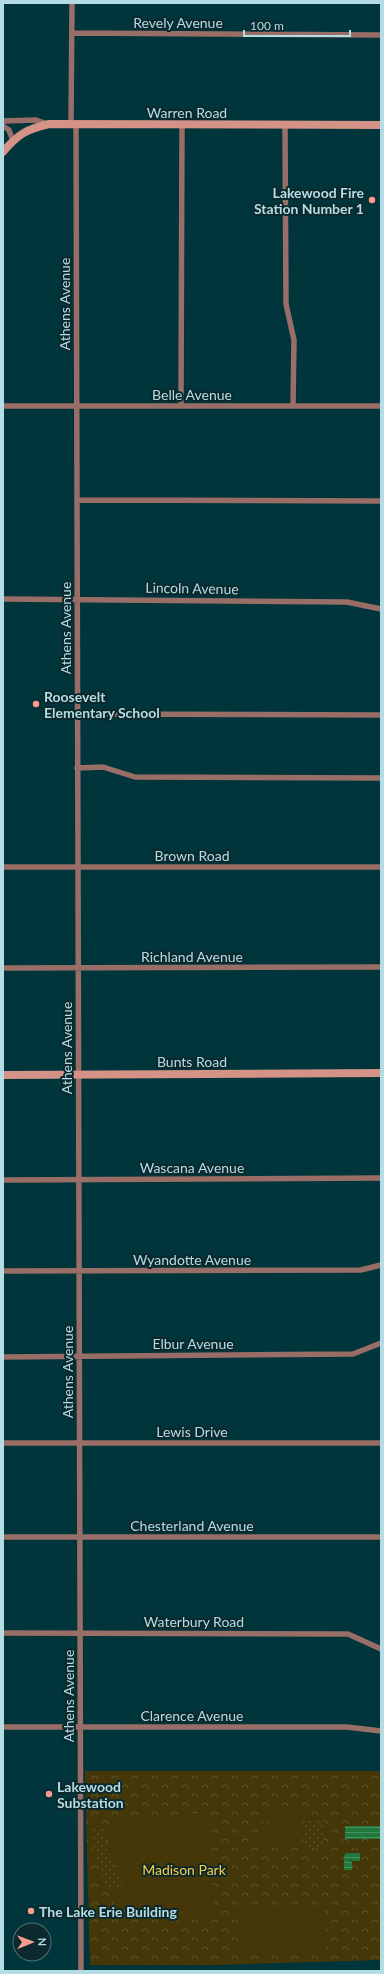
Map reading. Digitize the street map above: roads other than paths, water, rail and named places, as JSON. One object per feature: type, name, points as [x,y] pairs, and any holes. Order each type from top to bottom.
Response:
[{"type":"main road","name":"Warren Road","points":[[3,152],[13,141],[31,128],[49,124],[381,125]]},
{"type":"main road","name":"Bunts Road","points":[[3,1075],[381,1073]]},
{"type":"street","name":"Athens Avenue","points":[[72,3],[77,599],[81,1971]]},
{"type":"street","name":"Revely Avenue","points":[[72,33],[381,35]]},
{"type":"street","points":[[3,121],[36,120],[49,124]]},
{"type":"street","points":[[181,406],[182,125]]},
{"type":"street","points":[[284,125],[286,304],[294,340],[293,406]]},
{"type":"street","points":[[3,126],[9,130],[13,141]]},
{"type":"street","name":"Belle Avenue","points":[[3,406],[381,406]]},
{"type":"street","points":[[76,500],[381,501]]},
{"type":"street","name":"Lincoln Avenue","points":[[3,599],[347,602],[381,608]]},
{"type":"street","points":[[77,714],[381,715]]},
{"type":"street","points":[[77,768],[103,767],[135,777],[381,778]]},
{"type":"street","name":"Brown Road","points":[[3,867],[381,867]]},
{"type":"street","name":"Richland Avenue","points":[[3,968],[381,967]]},
{"type":"street","name":"Wascana Avenue","points":[[3,1180],[381,1178]]},
{"type":"street","name":"Wyandotte Avenue","points":[[3,1271],[360,1270],[381,1265]]},
{"type":"street","name":"Elbur Avenue","points":[[3,1357],[353,1354],[381,1343]]},
{"type":"street","name":"Lewis Drive","points":[[3,1443],[381,1442]]},
{"type":"street","name":"Chesterland Avenue","points":[[3,1537],[381,1537]]},
{"type":"street","name":"Waterbury Road","points":[[3,1633],[348,1634],[381,1649]]},
{"type":"street","name":"Clarence Avenue","points":[[3,1727],[347,1727],[381,1731]]},
{"type":"place","name":"Lakewood Fire Station Number 1","points":[[372,200]]},
{"type":"place","name":"Roosevelt Elementary School","points":[[36,704]]},
{"type":"place","name":"Lakewood Substation","points":[[49,1794]]},
{"type":"place","name":"The Lake Erie Building","points":[[31,1911]]},
{"type":"park label","name":"Madison Park","points":[[184,1869]]}]
